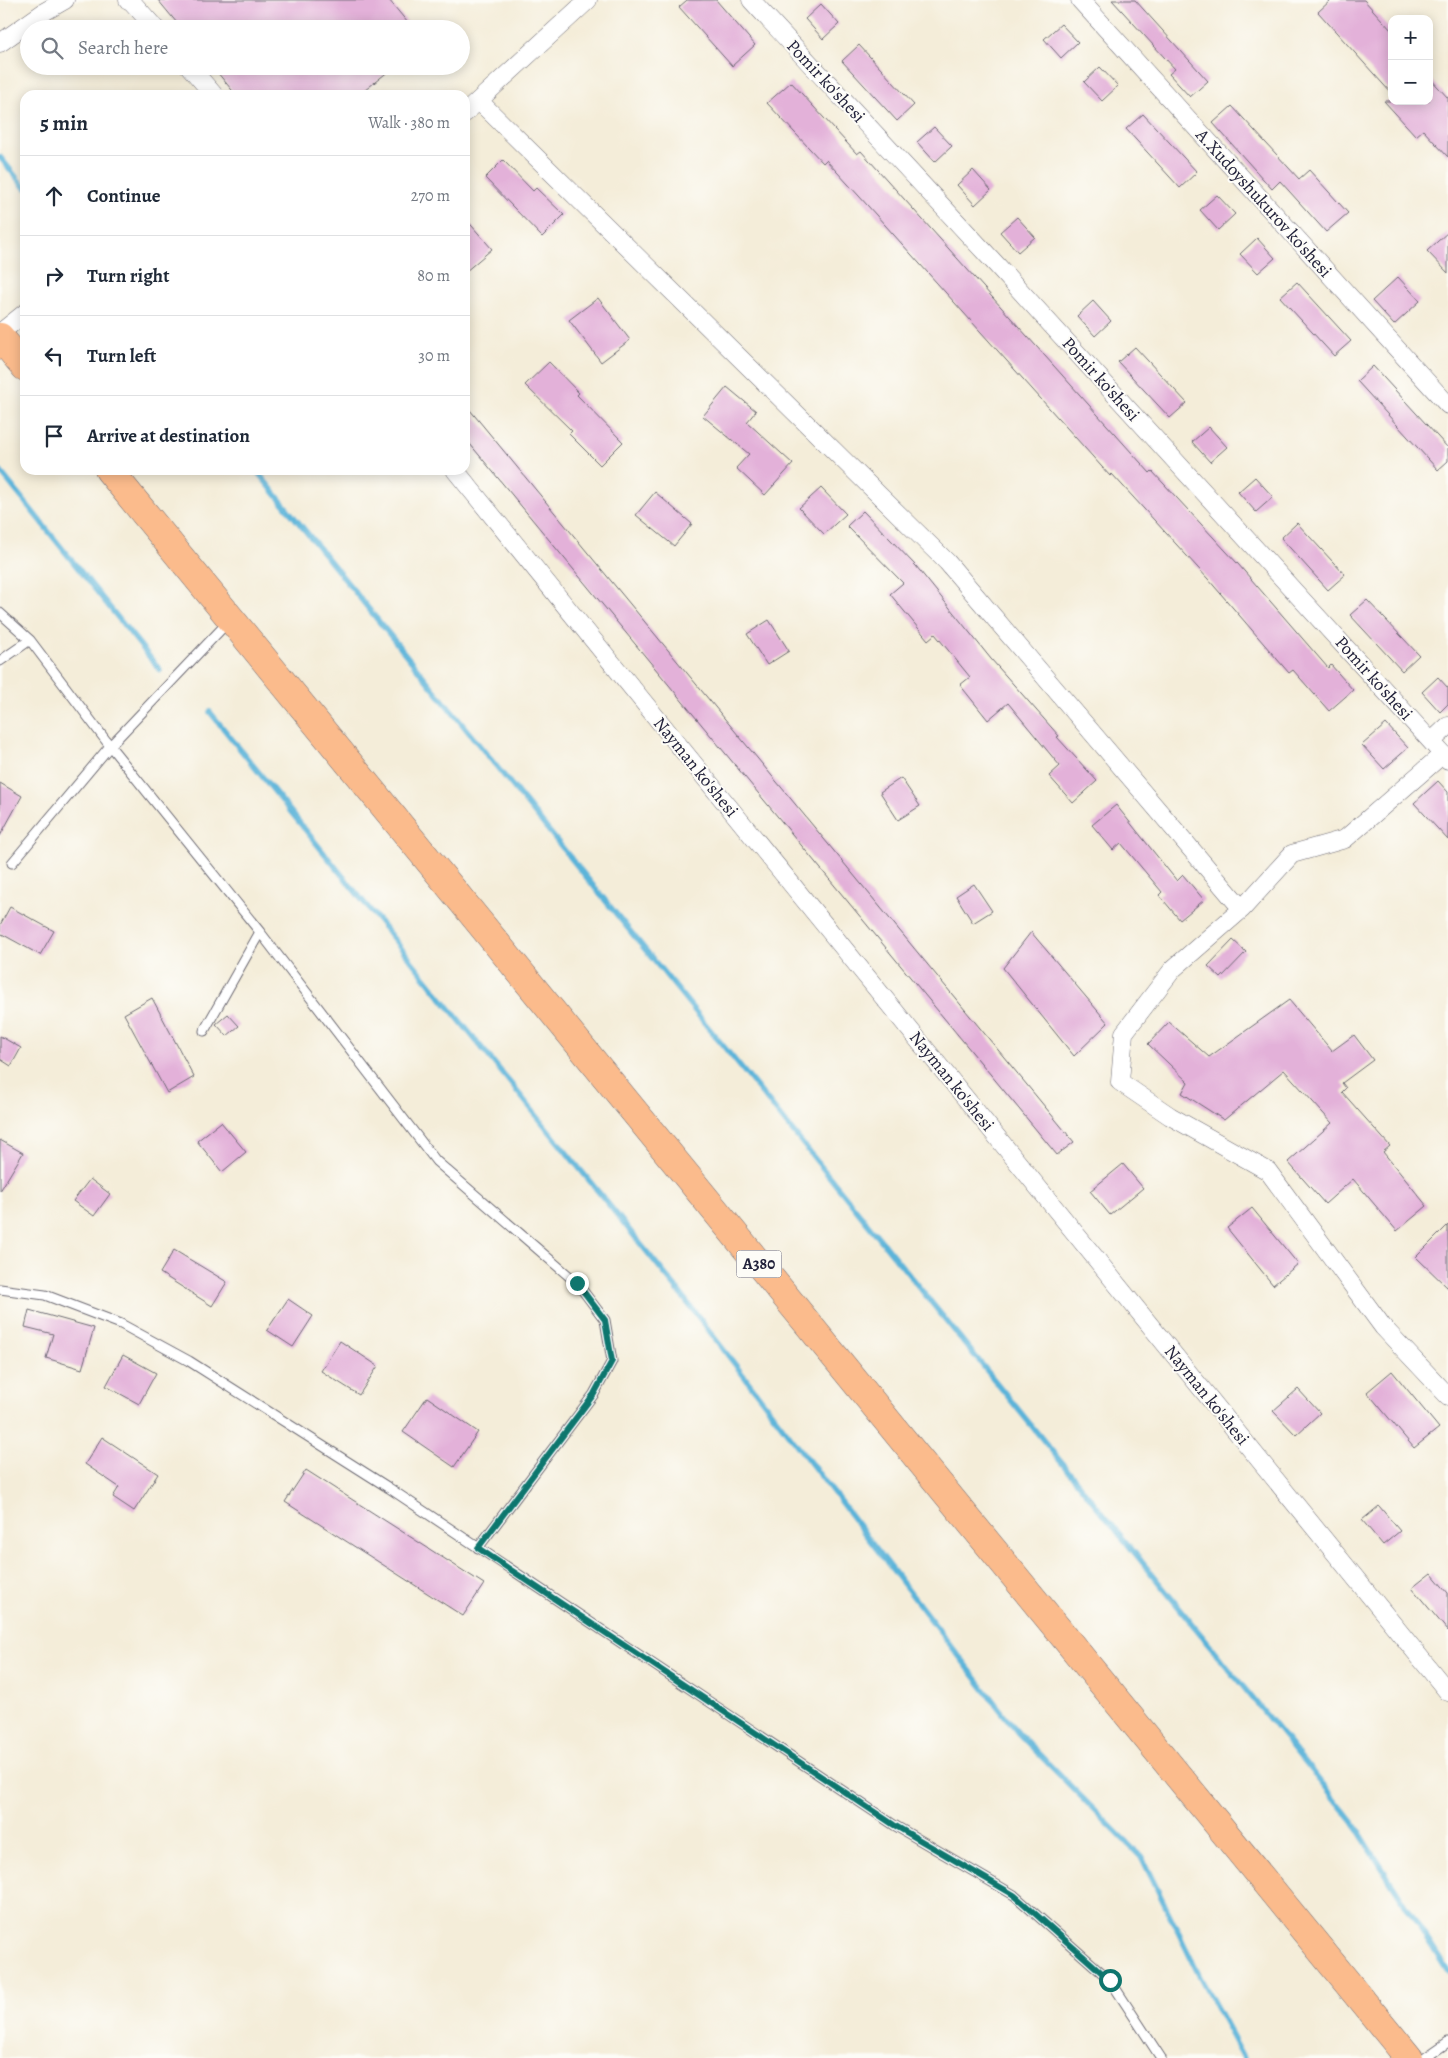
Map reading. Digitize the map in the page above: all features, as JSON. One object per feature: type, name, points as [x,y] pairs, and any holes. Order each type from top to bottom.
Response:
[{"type":"highway","points":[[0,335],[20,361]]},
{"type":"highway","name":"A380","points":[[113,475],[1409,2058]]},
{"type":"street","points":[[33,20],[65,0]]},
{"type":"street","points":[[128,0],[148,20]]},
{"type":"street","points":[[470,110],[588,0]]},
{"type":"street","name":"Pomir ko'shesi","points":[[750,0],[994,262],[1446,757]]},
{"type":"street","name":"A.Xudoyshukurov ko'shesi","points":[[1080,0],[1448,405]]},
{"type":"street","points":[[0,43],[20,29]]},
{"type":"street","points":[[197,75],[210,90]]},
{"type":"street","points":[[480,101],[947,562],[1242,909]]},
{"type":"street","points":[[0,335],[20,317]]},
{"type":"street","name":"Nayman ko'shesi","points":[[459,475],[1448,1692]]},
{"type":"street","points":[[1432,741],[1448,726]]},
{"type":"street","points":[[1446,757],[1345,839],[1292,854],[1242,909],[1173,969],[1124,1033],[1120,1082],[1170,1116],[1268,1171],[1383,1327],[1448,1396]]},
{"type":"lane","points":[[0,613],[30,640],[110,746],[260,932],[436,1161],[577,1283],[605,1320],[612,1361],[594,1394],[478,1548]]},
{"type":"lane","points":[[12,863],[110,746],[231,618]]},
{"type":"lane","points":[[0,661],[30,640]]},
{"type":"lane","points":[[204,1031],[260,932]]},
{"type":"lane","points":[[0,1289],[44,1295],[112,1321],[189,1360],[478,1548],[894,1825],[1014,1895],[1110,1980],[1161,2058]]},
{"type":"lane","points":[[1425,2058],[1448,2042]]},
{"type":"building","points":[[158,0],[389,0],[406,20],[175,20]]},
{"type":"building","points":[[687,0],[716,0],[755,45],[732,66],[679,7]]},
{"type":"building","points":[[1112,0],[1135,0],[1208,81],[1190,97],[1169,74],[1175,69]]},
{"type":"building","points":[[1331,0],[1364,0],[1388,27],[1388,90],[1318,12]]},
{"type":"building","points":[[821,4],[839,24],[823,39],[805,19]]},
{"type":"building","points":[[1061,24],[1078,42],[1061,58],[1044,39]]},
{"type":"building","points":[[859,45],[914,105],[897,121],[842,61]]},
{"type":"building","points":[[1100,67],[1118,86],[1102,101],[1084,82]]},
{"type":"building","points":[[219,75],[384,75],[365,90],[232,90]]},
{"type":"building","points":[[1433,81],[1448,98],[1448,157],[1423,130],[1416,136],[1384,101],[1388,101],[1388,105],[1433,105]]},
{"type":"building","points":[[791,82],[857,154],[861,151],[1150,473],[1152,471],[1238,564],[1328,668],[1331,665],[1353,690],[1329,711],[1293,670],[1289,673],[1208,579],[1112,474],[1110,476],[859,196],[826,160],[823,163],[767,103]]},
{"type":"building","points":[[1232,106],[1299,179],[1309,170],[1348,213],[1326,232],[1280,181],[1272,189],[1213,123]]},
{"type":"building","points":[[1143,114],[1197,172],[1180,188],[1126,129]]},
{"type":"building","points":[[934,127],[952,146],[935,162],[917,142]]},
{"type":"building","points":[[503,160],[533,191],[536,188],[564,215],[542,237],[485,178]]},
{"type":"building","points":[[973,170],[991,190],[975,205],[957,185]]},
{"type":"building","points":[[1217,195],[1235,214],[1218,230],[1200,210]]},
{"type":"building","points":[[1017,217],[1035,237],[1018,252],[1000,232]]},
{"type":"building","points":[[470,224],[492,249],[470,268]]},
{"type":"building","points":[[1448,232],[1448,273],[1427,251]]},
{"type":"building","points":[[1257,238],[1275,258],[1258,273],[1240,254]]},
{"type":"building","points":[[1398,277],[1420,301],[1394,325],[1372,301]]},
{"type":"building","points":[[1297,282],[1351,341],[1334,356],[1280,297]]},
{"type":"building","points":[[598,298],[630,340],[601,362],[569,320]]},
{"type":"building","points":[[1093,301],[1111,321],[1095,336],[1077,316]]},
{"type":"building","points":[[1135,347],[1187,403],[1170,418],[1118,362]]},
{"type":"building","points":[[549,362],[579,393],[577,395],[623,442],[600,465],[569,434],[572,431],[525,385]]},
{"type":"building","points":[[1373,366],[1448,448],[1448,461],[1438,470],[1357,381]]},
{"type":"building","points":[[727,387],[756,411],[747,422],[793,464],[765,495],[736,468],[749,454],[703,416]]},
{"type":"building","points":[[470,410],[1074,1142],[1057,1155],[470,444]]},
{"type":"building","points":[[1209,427],[1227,447],[1210,462],[1192,442]]},
{"type":"building","points":[[1255,477],[1273,497],[1256,512],[1238,492]]},
{"type":"building","points":[[821,488],[846,514],[824,534],[799,508]]},
{"type":"building","points":[[655,492],[692,524],[674,546],[636,515]]},
{"type":"building","points":[[863,511],[916,566],[991,659],[1097,781],[1073,803],[1049,776],[1060,766],[1008,703],[988,720],[960,685],[970,677],[935,634],[928,640],[890,594],[903,583],[847,526]]},
{"type":"building","points":[[1297,523],[1345,575],[1328,590],[1281,538]]},
{"type":"building","points":[[1367,600],[1419,655],[1402,671],[1350,615]]},
{"type":"building","points":[[769,620],[789,651],[767,665],[747,634]]},
{"type":"building","points":[[1438,677],[1448,688],[1448,704],[1440,712],[1422,692]]},
{"type":"building","points":[[1386,724],[1408,748],[1384,769],[1362,745]]},
{"type":"building","points":[[901,778],[920,806],[898,820],[880,792]]},
{"type":"building","points":[[1438,781],[1448,792],[1448,840],[1414,803]]},
{"type":"building","points":[[0,783],[22,796],[0,836]]},
{"type":"building","points":[[1116,805],[1177,881],[1183,875],[1204,900],[1180,920],[1159,895],[1162,892],[1121,843],[1113,850],[1092,825]]},
{"type":"building","points":[[974,884],[992,911],[973,923],[956,896]]},
{"type":"building","points":[[10,907],[54,931],[40,955],[0,933],[0,925]]},
{"type":"building","points":[[1031,932],[1108,1023],[1074,1056],[1003,968]]},
{"type":"building","points":[[1233,940],[1246,952],[1221,978],[1208,966]]},
{"type":"building","points":[[152,998],[194,1077],[167,1093],[124,1014]]},
{"type":"building","points":[[1289,1000],[1332,1051],[1354,1035],[1373,1060],[1342,1083],[1346,1088],[1342,1092],[1390,1146],[1383,1152],[1427,1206],[1397,1231],[1353,1179],[1325,1204],[1288,1162],[1332,1123],[1284,1070],[1224,1120],[1182,1093],[1188,1082],[1148,1044],[1169,1022],[1209,1057]]},
{"type":"building","points":[[228,1014],[239,1026],[227,1036],[216,1024]]},
{"type":"building","points":[[0,1036],[21,1048],[11,1066],[0,1059]]},
{"type":"building","points":[[221,1122],[246,1152],[222,1172],[197,1141]]},
{"type":"building","points":[[0,1140],[23,1153],[0,1191]]},
{"type":"building","points":[[1123,1164],[1143,1188],[1110,1215],[1090,1191]]},
{"type":"building","points":[[90,1179],[110,1194],[94,1216],[73,1201]]},
{"type":"building","points":[[1252,1208],[1298,1264],[1273,1285],[1227,1228]]},
{"type":"building","points":[[1448,1225],[1448,1288],[1416,1257]]},
{"type":"building","points":[[174,1250],[227,1282],[212,1306],[160,1273]]},
{"type":"building","points":[[288,1299],[313,1316],[293,1347],[267,1330]]},
{"type":"building","points":[[29,1310],[94,1328],[82,1369],[46,1358],[53,1334],[25,1327]]},
{"type":"building","points":[[340,1341],[378,1366],[359,1395],[321,1371]]},
{"type":"building","points":[[123,1355],[156,1373],[139,1404],[106,1386]]},
{"type":"building","points":[[1392,1371],[1439,1428],[1414,1448],[1367,1392]]},
{"type":"building","points":[[1298,1389],[1320,1413],[1296,1435],[1273,1411]]},
{"type":"building","points":[[427,1397],[478,1432],[454,1467],[403,1432]]},
{"type":"building","points":[[102,1437],[158,1474],[134,1511],[113,1497],[119,1487],[85,1464]]},
{"type":"building","points":[[306,1470],[484,1584],[463,1616],[285,1502]]},
{"type":"building","points":[[1379,1506],[1400,1531],[1383,1545],[1362,1520]]},
{"type":"building","points":[[1431,1573],[1448,1593],[1448,1631],[1412,1588]]},
{"type":"waterway","points":[[0,157],[20,182]]},
{"type":"waterway","points":[[0,471],[160,670]]},
{"type":"waterway","points":[[260,475],[1353,1822],[1448,1972]]},
{"type":"waterway","points":[[210,712],[677,1289],[1018,1733],[1142,1858],[1199,1975],[1244,2058]]},
{"type":"route","points":[[577,1283],[605,1320],[612,1361],[594,1394],[478,1548],[894,1825],[1014,1895],[1110,1980]]}]
